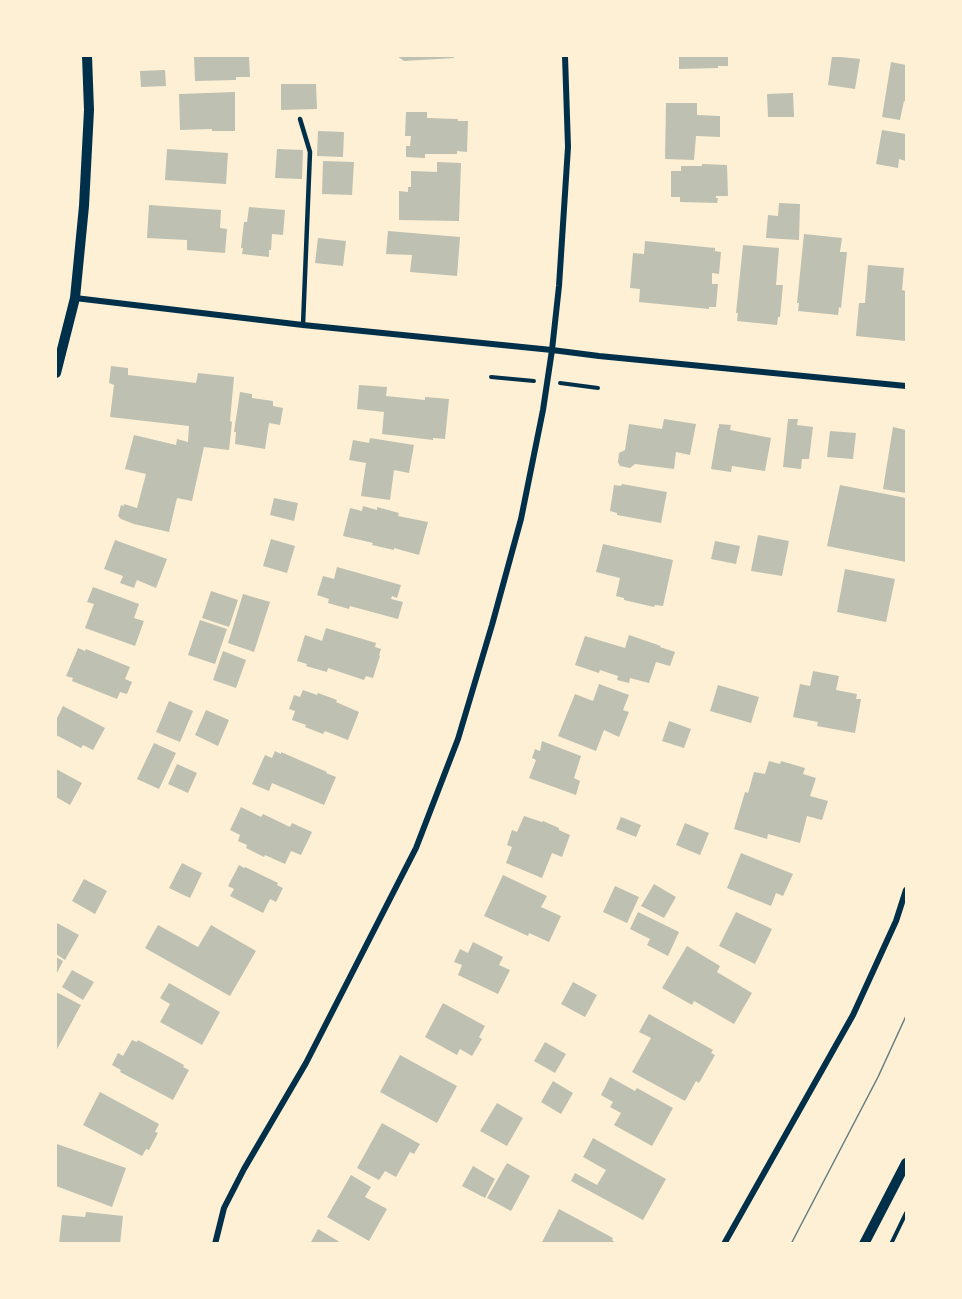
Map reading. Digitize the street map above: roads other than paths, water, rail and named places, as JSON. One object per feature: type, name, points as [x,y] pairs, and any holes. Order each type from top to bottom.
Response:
[{"type":"street","points":[[56,373],[75,298],[84,206],[89,110],[87,56]]},
{"type":"street","points":[[215,1244],[224,1208],[306,1063],[416,849],[458,739],[492,625],[521,519],[543,411],[552,350],[559,286],[568,147],[565,56]]},
{"type":"street","points":[[75,298],[303,325],[906,386]]},
{"type":"street","points":[[724,1244],[853,1015],[896,921],[906,890]]},
{"type":"street","points":[[864,1244],[906,1162]]},
{"type":"lane","points":[[300,119],[310,152],[303,325]]},
{"type":"tram line","points":[[791,1244],[878,1077],[906,1016]]}]
